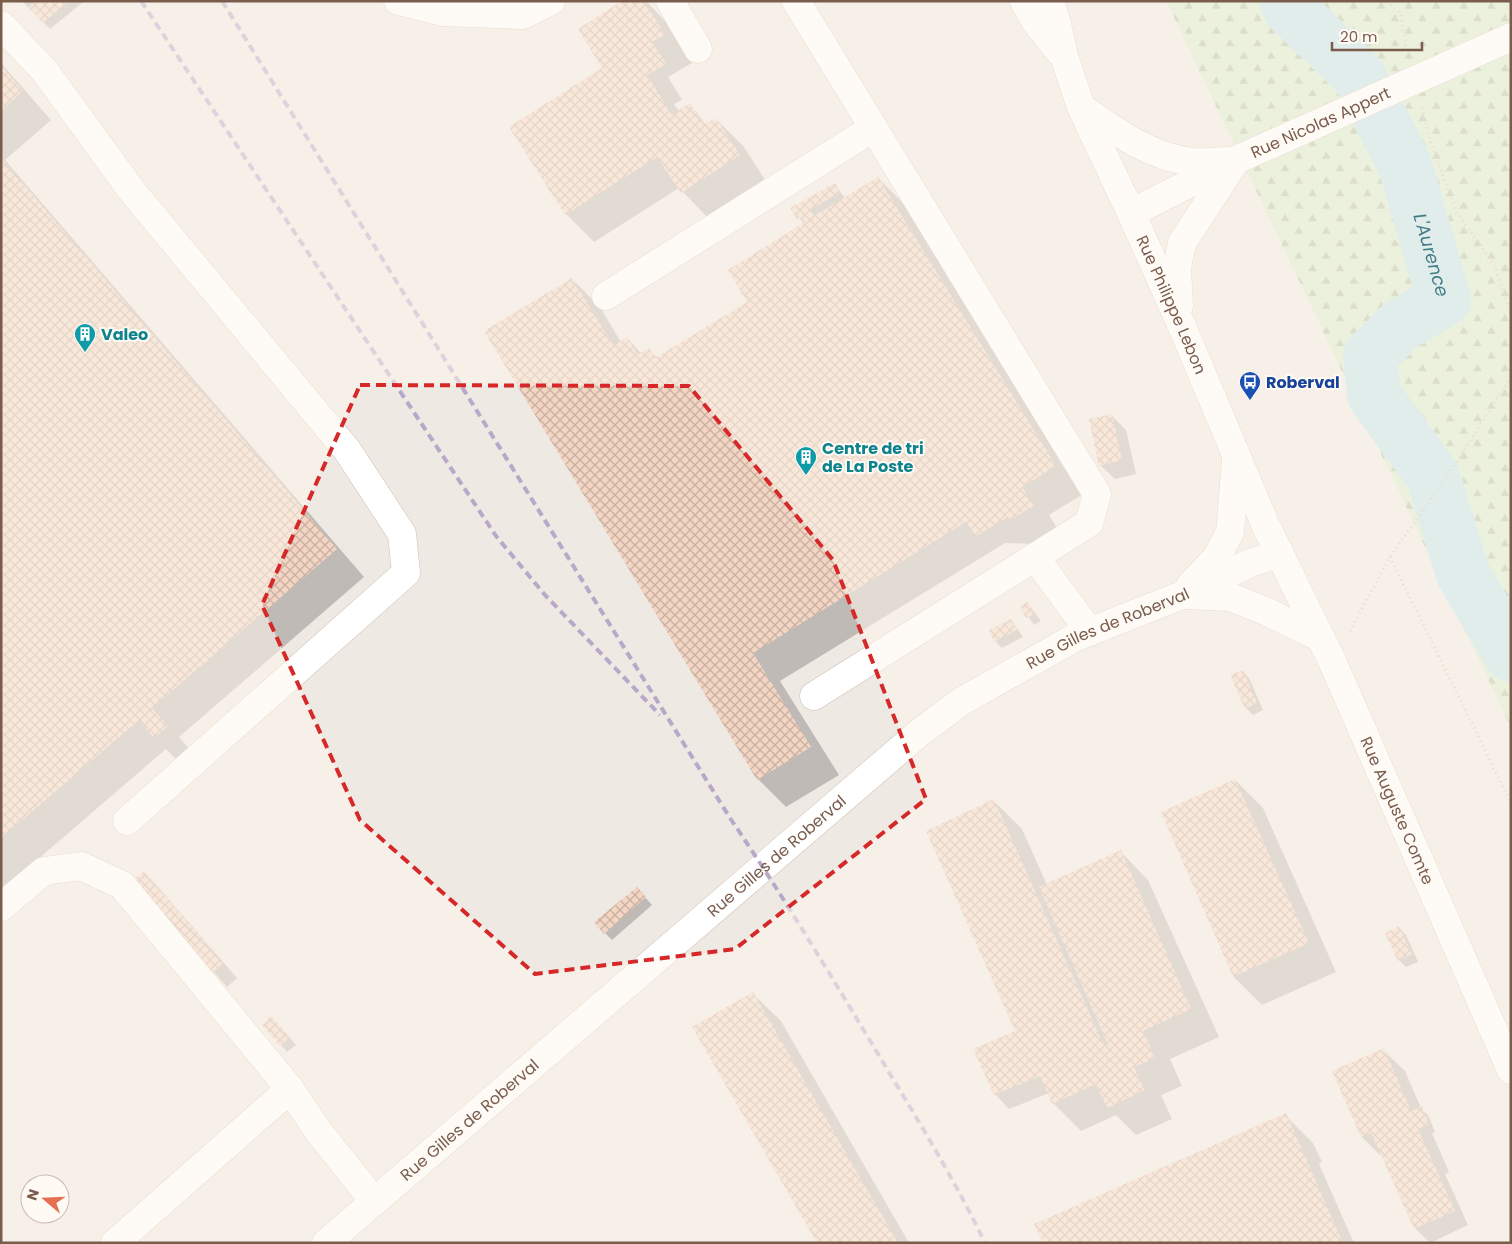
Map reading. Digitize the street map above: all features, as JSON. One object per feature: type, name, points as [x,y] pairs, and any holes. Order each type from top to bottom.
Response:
[{"type":"street","points":[[398,1],[442,12],[523,15],[551,1]]},
{"type":"street","points":[[670,1],[698,49]]},
{"type":"street","points":[[796,1],[1097,494],[1089,523],[814,696]]},
{"type":"street","name":"Rue Philippe Lebon","points":[[1024,1],[1035,21],[1064,56]]},
{"type":"street","name":"Rue Philippe Lebon","points":[[1050,1],[1064,56],[1081,107],[1132,213],[1236,456],[1280,553]]},
{"type":"street","points":[[1,25],[44,70],[132,191],[347,450],[402,534],[406,573],[127,821]]},
{"type":"street","name":"Rue Nicolas Appert","points":[[1132,213],[1236,160],[1381,94],[1415,81],[1511,38]]},
{"type":"street","points":[[1081,107],[1117,133],[1152,150],[1192,162],[1236,160]]},
{"type":"street","points":[[606,296],[873,128]]},
{"type":"street","points":[[1181,324],[1177,268],[1182,243],[1236,160]]},
{"type":"street","points":[[1182,595],[1217,557],[1230,532],[1236,456]]},
{"type":"street","name":"Rue Gilles de Roberval","points":[[326,1243],[919,733],[962,702],[1090,632],[1182,595],[1250,563],[1280,553]]},
{"type":"street","name":"Rue Auguste Comte","points":[[1280,553],[1333,663],[1511,1070]]},
{"type":"street","points":[[1035,557],[1090,632]]},
{"type":"street","points":[[1182,595],[1230,597],[1263,610],[1321,638]]},
{"type":"street","points":[[1,907],[44,871],[81,866],[122,885],[290,1089],[319,1132],[374,1201]]},
{"type":"street","points":[[115,1243],[290,1089]]},
{"type":"path","points":[[1386,1],[1400,13],[1409,63],[1430,140],[1457,213],[1493,263],[1511,314]]},
{"type":"path","points":[[1333,663],[1390,557],[1424,506],[1454,466],[1511,377]]},
{"type":"path","points":[[1390,557],[1511,803]]},
{"type":"highlighted area","points":[[360,385],[689,386],[833,560],[926,799],[735,949],[535,974],[360,820],[262,605]]},
{"type":"shaded area","points":[[1,1],[1166,1],[1511,728],[1511,1243],[1,1243]]},
{"type":"green space","points":[[1166,1],[1511,1],[1511,728]]},
{"type":"building","points":[[35,1],[68,1],[43,23],[29,7]]},
{"type":"building","points":[[622,1],[644,1],[665,35],[652,42],[666,64],[647,75],[672,115],[690,103],[704,125],[716,118],[740,155],[681,193],[657,157],[565,215],[509,127],[602,68],[578,29]]},
{"type":"building","points":[[1,65],[23,91],[1,111]]},
{"type":"building","name":"Valeo","points":[[1,158],[337,549],[152,708],[168,726],[154,738],[139,720],[1,838]]},
{"type":"building","name":"Centre de tri de La Poste","points":[[878,177],[1056,466],[1022,487],[1034,506],[1010,520],[1008,517],[976,536],[966,522],[753,653],[811,747],[757,780],[484,331],[572,278],[613,345],[627,337],[638,355],[649,348],[655,358],[747,302],[728,270],[805,222],[801,217],[797,219],[790,208],[835,183],[840,192],[810,210],[814,216]]},
{"type":"building","points":[[1112,414],[1122,460],[1099,466],[1089,419]]},
{"type":"building","points":[[1028,602],[1035,614],[1026,618],[1020,606]]},
{"type":"building","points":[[1011,619],[1017,630],[994,642],[989,630]]},
{"type":"building","points":[[1243,670],[1257,703],[1245,709],[1230,675]]},
{"type":"building","points":[[1235,779],[1309,943],[1233,977],[1161,812]]},
{"type":"building","points":[[994,799],[1104,1046],[1108,1045],[1039,887],[1121,850],[1191,1009],[1143,1031],[1155,1058],[1134,1067],[1145,1090],[1107,1108],[1096,1084],[1052,1104],[1040,1076],[994,1095],[973,1049],[1015,1031],[926,831]]},
{"type":"building","points":[[144,871],[223,963],[212,973],[132,881]]},
{"type":"building","points":[[637,887],[646,897],[604,934],[594,922]]},
{"type":"building","points":[[1399,926],[1412,954],[1398,961],[1385,933]]},
{"type":"building","points":[[753,992],[898,1243],[817,1243],[692,1027]]},
{"type":"building","points":[[271,1016],[290,1037],[280,1046],[262,1025]]},
{"type":"building","points":[[1384,1048],[1411,1111],[1422,1106],[1429,1125],[1418,1129],[1455,1211],[1414,1229],[1371,1133],[1361,1137],[1332,1071]]},
{"type":"building","points":[[1286,1113],[1343,1243],[1043,1243],[1034,1224]]},
{"type":"waterway","name":"L'Aurence","points":[[1286,1],[1290,9],[1359,76],[1405,165],[1444,300],[1401,325],[1370,356],[1374,395],[1433,476],[1463,574],[1511,655]]},
{"type":"railway","points":[[141,1],[496,536],[545,595],[660,715]]},
{"type":"railway","points":[[222,1],[730,818],[818,955],[929,1140],[985,1243]]},
{"type":"place","name":"Valeo","points":[[85,353]]},
{"type":"place","name":"Roberval","points":[[1250,401]]},
{"type":"place","name":"Centre de tri de La Poste","points":[[806,476]]}]
